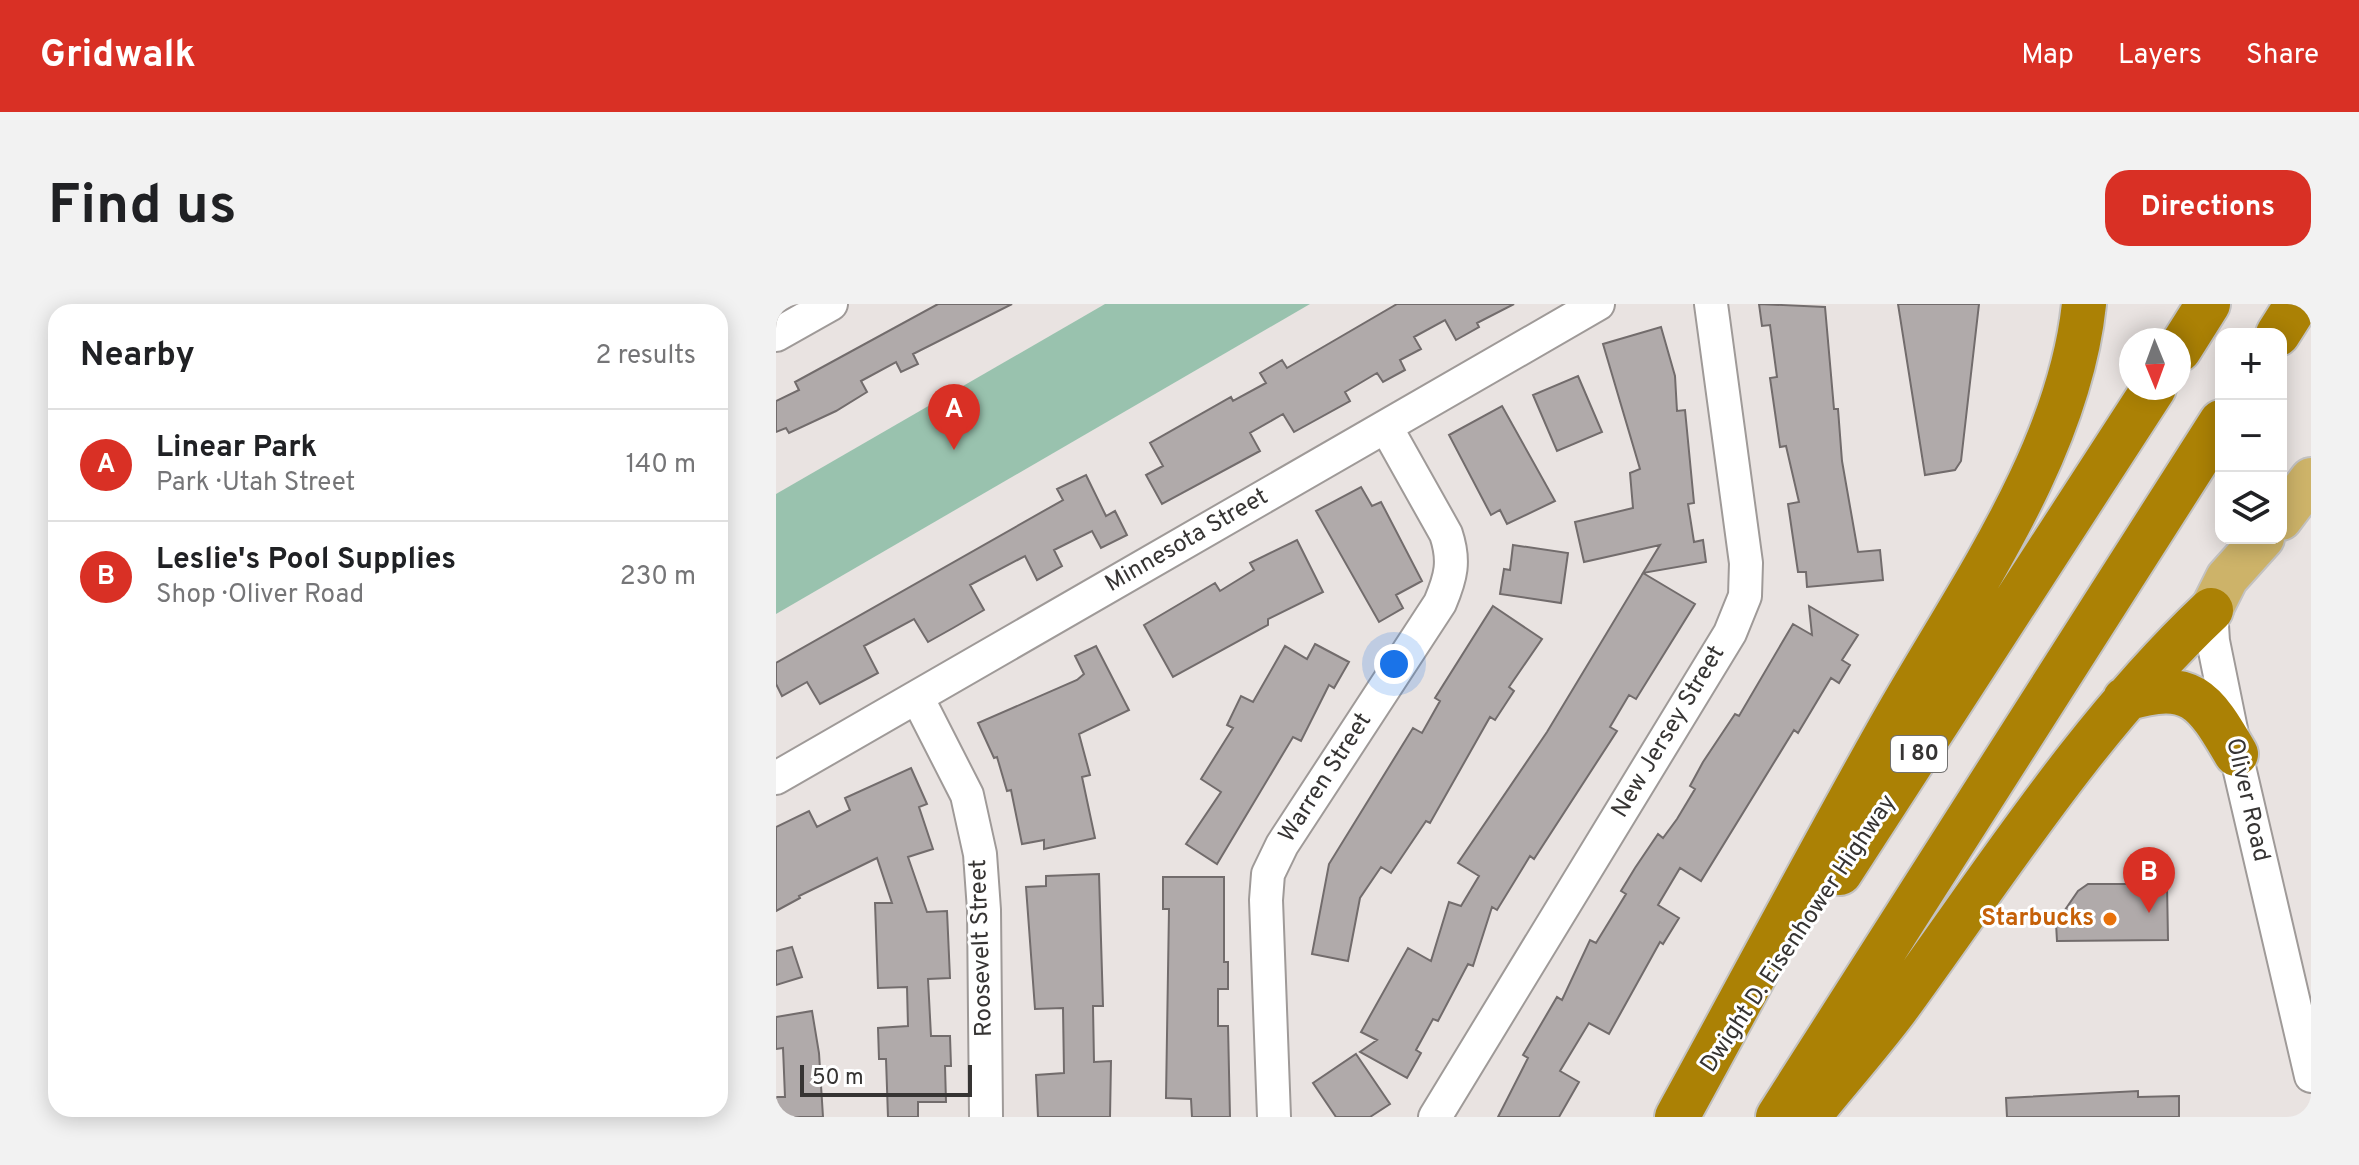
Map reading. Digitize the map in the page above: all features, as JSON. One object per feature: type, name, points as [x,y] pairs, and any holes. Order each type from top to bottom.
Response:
[{"type":"highway","points":[[1677,1117],[1880,746],[1959,613],[2043,453],[2065,399],[2084,304]]},
{"type":"highway","points":[[2191,331],[2208,304]]},
{"type":"highway","points":[[2282,328],[2297,304]]},
{"type":"highway","name":"Dwight D. Eisenhower Highway","points":[[1677,1117],[1927,741],[2146,400]]},
{"type":"highway","points":[[1778,1117],[2215,431]]},
{"type":"highway","points":[[1808,1117],[1894,1011],[1986,880],[2125,699],[2211,610]]},
{"type":"highway","points":[[2125,699],[2159,689],[2185,693],[2212,713],[2236,754]]},
{"type":"main road","points":[[2287,511],[2311,479]]},
{"type":"main road","points":[[2211,610],[2227,578],[2258,544]]},
{"type":"street","points":[[776,335],[831,304]]},
{"type":"street","name":"Minnesota Street","points":[[776,778],[1598,304]]},
{"type":"street","name":"New Jersey Street","points":[[1435,1117],[1730,633],[1745,596],[1746,563],[1711,304]]},
{"type":"street","name":"Warren Street","points":[[1274,1117],[1266,900],[1268,874],[1282,845],[1440,603],[1452,574],[1452,552],[1446,534],[1386,427]]},
{"type":"street","name":"Oliver Road","points":[[2211,610],[2213,641],[2236,754],[2298,962],[2311,1076]]},
{"type":"street","name":"Roosevelt Street","points":[[917,697],[967,795],[980,854],[984,910],[986,1117]]},
{"type":"green space","points":[[1105,304],[1310,304],[776,614],[776,494]]},
{"type":"building","points":[[938,304],[1012,304],[913,354],[918,364],[901,372],[896,362],[861,381],[867,392],[836,411],[789,433],[786,428],[776,432],[776,401],[799,390],[795,382]]},
{"type":"building","points":[[1397,304],[1514,304],[1477,323],[1479,327],[1456,340],[1445,320],[1414,337],[1421,349],[1400,360],[1405,370],[1383,382],[1377,373],[1345,392],[1350,401],[1294,432],[1283,414],[1250,433],[1260,451],[1162,504],[1146,475],[1163,466],[1150,443],[1231,397],[1233,401],[1266,383],[1260,373],[1282,360],[1287,368]]},
{"type":"building","points":[[1759,304],[1825,307],[1834,409],[1838,409],[1842,461],[1858,552],[1880,550],[1883,580],[1807,587],[1806,572],[1798,572],[1788,504],[1799,502],[1786,446],[1780,447],[1770,378],[1777,377],[1770,325],[1762,326]]},
{"type":"building","points":[[1898,304],[1979,304],[1961,461],[1955,470],[1925,475]]},
{"type":"building","points":[[1661,327],[1675,376],[1677,411],[1685,410],[1694,503],[1688,504],[1694,542],[1703,540],[1706,562],[1643,573],[1660,545],[1584,562],[1575,522],[1633,508],[1630,473],[1640,469],[1603,344]]},
{"type":"building","points":[[1578,376],[1602,432],[1557,451],[1533,395]]},
{"type":"building","points":[[1502,406],[1555,501],[1507,524],[1500,510],[1491,515],[1449,435]]},
{"type":"building","points":[[1086,475],[1106,516],[1115,511],[1127,535],[1101,548],[1092,531],[1054,550],[1062,566],[1037,580],[1025,556],[970,585],[984,610],[928,642],[914,619],[864,646],[878,673],[820,704],[807,682],[782,696],[776,684],[776,663],[1063,500],[1057,489]]},
{"type":"building","points":[[1361,487],[1372,506],[1381,502],[1422,581],[1396,595],[1403,608],[1379,622],[1316,511]]},
{"type":"building","points":[[1297,540],[1323,592],[1268,619],[1268,625],[1173,677],[1144,625],[1215,583],[1220,591],[1254,570],[1250,563]]},
{"type":"building","points":[[1513,545],[1568,553],[1561,603],[1500,594],[1504,569],[1510,570]]},
{"type":"building","points":[[1643,573],[1695,604],[1636,699],[1629,695],[1610,727],[1617,731],[1534,859],[1530,856],[1497,910],[1492,907],[1473,966],[1468,964],[1438,1021],[1433,1019],[1416,1050],[1421,1053],[1407,1078],[1360,1052],[1377,1040],[1361,1032],[1408,948],[1431,961],[1449,902],[1461,906],[1479,876],[1458,863],[1547,732]]},
{"type":"building","points":[[1493,606],[1542,639],[1509,687],[1514,691],[1495,720],[1490,717],[1430,823],[1426,821],[1391,873],[1381,867],[1360,898],[1348,961],[1312,954],[1329,864],[1413,728],[1422,733],[1440,701],[1435,698]]},
{"type":"building","points":[[1809,606],[1858,635],[1842,660],[1850,665],[1839,683],[1831,678],[1798,733],[1794,730],[1701,881],[1680,868],[1658,905],[1679,918],[1663,944],[1660,942],[1609,1034],[1589,1023],[1560,1071],[1579,1082],[1559,1117],[1498,1117],[1528,1058],[1523,1055],[1557,997],[1562,1000],[1590,940],[1596,943],[1626,894],[1621,891],[1635,868],[1658,834],[1663,838],[1677,819],[1695,789],[1690,786],[1703,762],[1735,714],[1739,716],[1793,624],[1812,635]]},
{"type":"building","points":[[1315,644],[1349,662],[1334,688],[1329,685],[1301,741],[1293,737],[1217,864],[1186,844],[1221,792],[1201,779],[1233,728],[1227,725],[1241,696],[1253,702],[1285,646],[1307,659]]},
{"type":"building","points":[[1096,646],[1129,710],[1079,734],[1090,775],[1082,777],[1095,838],[1044,849],[1044,840],[1022,844],[1011,790],[1007,791],[997,757],[994,758],[978,723],[1077,680],[1084,674],[1075,656]]},
{"type":"building","points":[[911,768],[927,804],[919,807],[933,849],[908,857],[927,912],[947,911],[950,978],[928,979],[931,1036],[950,1036],[951,1066],[945,1066],[946,1102],[918,1102],[918,1117],[888,1117],[886,1059],[879,1059],[878,1028],[908,1026],[907,987],[878,988],[875,903],[892,903],[877,858],[799,896],[776,911],[776,827],[809,811],[817,827],[850,810],[845,798]]},
{"type":"building","points":[[1099,874],[1103,1006],[1093,1006],[1094,1062],[1111,1061],[1110,1117],[1038,1117],[1036,1075],[1064,1073],[1063,1008],[1035,1009],[1026,887],[1046,886],[1046,876]]},
{"type":"building","points":[[1163,877],[1224,877],[1224,962],[1228,962],[1228,989],[1218,989],[1218,1026],[1228,1026],[1230,1117],[1192,1117],[1191,1099],[1166,1098],[1169,909],[1163,909]]},
{"type":"building","points":[[2088,884],[2167,884],[2168,940],[2057,941],[2056,923],[2078,891]]},
{"type":"building","points":[[792,947],[802,977],[776,985],[776,951]]},
{"type":"building","points":[[812,1011],[819,1053],[823,1117],[776,1117],[776,1097],[785,1097],[783,1048],[776,1049],[776,1017]]},
{"type":"building","points":[[1356,1054],[1390,1104],[1370,1117],[1336,1117],[1313,1083]]},
{"type":"building","points":[[2138,1091],[2138,1097],[2179,1096],[2179,1117],[2007,1117],[2006,1098]]},
{"type":"place","name":"Linear Park","points":[[954,450]]},
{"type":"place","name":"Leslie's Pool Supplies","points":[[2149,913]]},
{"type":"place","name":"Starbucks","points":[[2110,919]]}]
